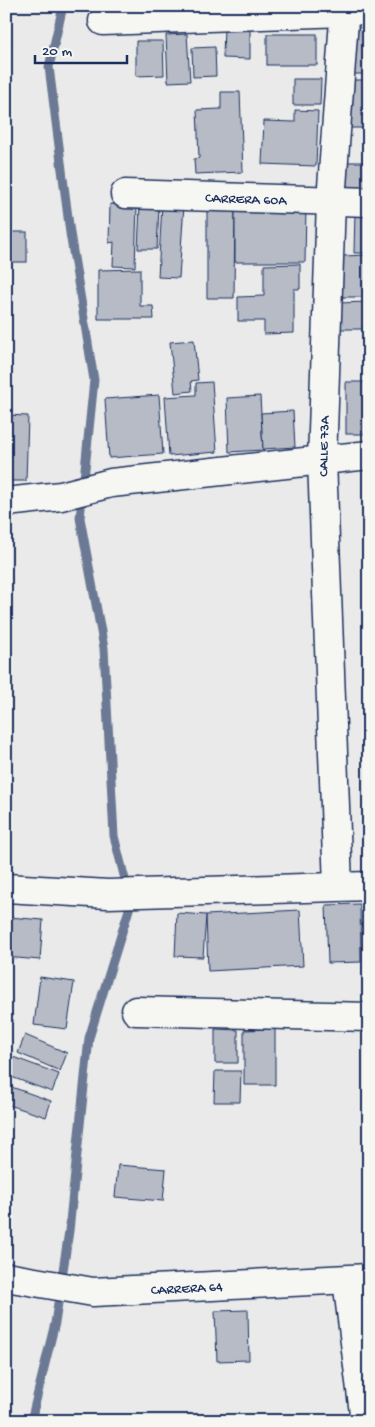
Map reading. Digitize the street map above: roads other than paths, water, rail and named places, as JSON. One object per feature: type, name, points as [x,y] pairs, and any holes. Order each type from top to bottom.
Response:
[{"type":"street","points":[[103,21],[353,9]]},
{"type":"street","name":"CALLE 73A","points":[[338,886],[322,460],[331,201],[353,9]]},
{"type":"street","name":"CARRERA 60A","points":[[125,194],[369,202]]},
{"type":"street","points":[[6,502],[61,496],[111,483],[369,455]]},
{"type":"street","points":[[6,888],[108,894],[369,886]]},
{"type":"street","points":[[136,1011],[369,1017]]},
{"type":"street","name":"CARRERA 64","points":[[6,1277],[93,1292],[358,1279]]},
{"type":"street","points":[[358,1279],[365,1421]]},
{"type":"waterway","points":[[31,1421],[55,1323],[69,1231],[89,1038],[131,903],[114,836],[104,648],[80,518],[94,380],[70,233],[49,67],[63,6]]}]
